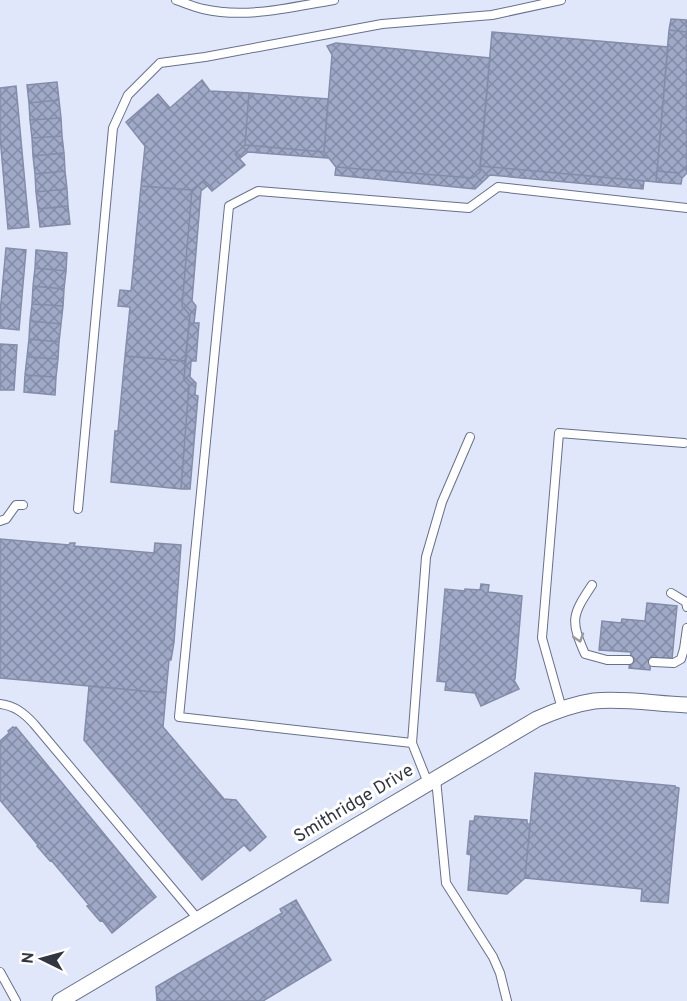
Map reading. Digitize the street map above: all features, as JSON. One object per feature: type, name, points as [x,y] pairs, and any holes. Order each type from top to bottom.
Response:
[{"type":"street","name":"Smithridge Drive","points":[[60,1001],[537,719],[562,708],[592,702],[621,700],[687,705]]},
{"type":"lane","points":[[176,0],[203,9],[229,13],[257,13],[334,0]]},
{"type":"lane","points":[[78,509],[113,128],[128,95],[160,63],[205,57],[382,24],[492,15],[561,0]]},
{"type":"lane","points":[[412,743],[179,717],[229,206],[258,191],[469,208],[498,187],[687,208]]},
{"type":"lane","points":[[562,708],[542,638],[559,433],[684,442]]},
{"type":"lane","points":[[470,437],[442,502],[426,557],[412,743],[432,781],[446,883],[493,957],[500,973],[507,1001]]},
{"type":"lane","points":[[0,521],[6,519],[16,505],[23,505]]},
{"type":"lane","points":[[592,585],[577,609],[575,625],[585,654],[607,660],[628,660]]},
{"type":"lane","points":[[671,593],[686,602],[687,607]]},
{"type":"lane","points":[[653,662],[674,663],[681,659],[687,627]]},
{"type":"lane","points":[[0,704],[18,709],[34,724],[198,920]]},
{"type":"lane","points":[[0,972],[4,987],[16,1001]]},
{"type":"building","points":[[671,19],[687,20],[687,32],[669,30]]},
{"type":"building","points":[[669,30],[687,32],[687,167],[679,173],[657,171]]},
{"type":"building","points":[[492,32],[668,47],[656,182],[480,166]]},
{"type":"building","points":[[336,43],[490,58],[480,172],[472,178],[336,167],[324,152],[332,55],[327,46]]},
{"type":"building","points":[[202,80],[210,91],[249,93],[245,145],[235,154],[245,165],[212,191],[203,181],[192,190],[141,186],[145,146],[126,122],[158,94],[170,108]]},
{"type":"building","points":[[57,82],[59,100],[29,103],[27,85]]},
{"type":"building","points":[[16,86],[29,227],[8,229],[0,136],[0,88]]},
{"type":"building","points":[[249,93],[328,99],[324,152],[245,145]]},
{"type":"building","points":[[59,100],[61,118],[30,120],[29,103]]},
{"type":"building","points":[[61,118],[62,136],[32,138],[30,120]]},
{"type":"building","points":[[62,136],[64,153],[33,156],[32,138]]},
{"type":"building","points":[[245,145],[324,152],[329,158],[248,152],[239,159],[235,154]]},
{"type":"building","points":[[64,153],[65,171],[35,174],[33,156]]},
{"type":"building","points":[[480,166],[644,181],[643,189],[490,175],[475,189],[335,175],[336,167],[472,178],[480,172]]},
{"type":"building","points":[[687,167],[687,173],[682,178],[681,184],[656,182],[657,171],[679,173]]},
{"type":"building","points":[[65,171],[67,189],[36,192],[35,174]]},
{"type":"building","points":[[203,181],[207,186],[201,191],[192,301],[196,306],[194,323],[199,323],[196,361],[191,361],[190,377],[196,383],[195,395],[198,396],[190,489],[181,489],[189,385],[184,380],[190,315],[182,306],[192,190]]},
{"type":"building","points":[[141,186],[192,190],[182,306],[190,315],[185,361],[125,356],[130,307],[118,306],[120,290],[131,291]]},
{"type":"building","points":[[67,189],[68,206],[38,209],[36,192]]},
{"type":"building","points":[[68,206],[70,224],[40,227],[38,209]]},
{"type":"building","points":[[6,248],[26,250],[19,330],[0,328]]},
{"type":"building","points":[[36,250],[67,253],[66,271],[35,268]]},
{"type":"building","points":[[35,268],[66,271],[64,289],[33,286]]},
{"type":"building","points":[[33,286],[64,289],[63,306],[32,304]]},
{"type":"building","points":[[32,304],[63,306],[61,324],[30,321]]},
{"type":"building","points":[[30,321],[61,324],[59,342],[29,339]]},
{"type":"building","points":[[29,339],[59,342],[58,359],[27,357]]},
{"type":"building","points":[[0,344],[17,345],[14,390],[0,390]]},
{"type":"building","points":[[125,356],[185,361],[184,380],[189,385],[181,489],[111,482]]},
{"type":"building","points":[[27,357],[58,359],[56,377],[25,375]]},
{"type":"building","points":[[25,375],[56,377],[55,395],[24,392]]},
{"type":"building","points":[[0,539],[69,545],[75,543],[74,546],[154,553],[155,543],[181,545],[174,642],[171,660],[169,660],[166,693],[0,678]]},
{"type":"building","points":[[481,584],[489,585],[488,592],[522,596],[514,680],[519,689],[481,706],[475,693],[445,690],[446,682],[437,681],[445,589],[480,590]]},
{"type":"building","points":[[647,603],[677,606],[672,659],[651,657],[650,670],[629,668],[631,652],[599,650],[602,621],[621,623],[622,619],[645,621]]},
{"type":"building","points":[[89,686],[166,693],[163,727],[224,799],[236,800],[266,837],[250,851],[244,845],[202,880],[84,740]]},
{"type":"building","points":[[13,727],[16,727],[156,897],[112,933],[0,800],[0,741]]},
{"type":"building","points":[[535,773],[679,788],[668,903],[641,901],[642,889],[525,878]]},
{"type":"building","points":[[475,816],[527,820],[527,824],[530,824],[525,878],[507,894],[468,890],[471,855],[467,854],[470,821],[474,821]]},
{"type":"building","points":[[296,900],[331,960],[263,1001],[157,1001],[156,987],[282,913],[280,909]]}]
